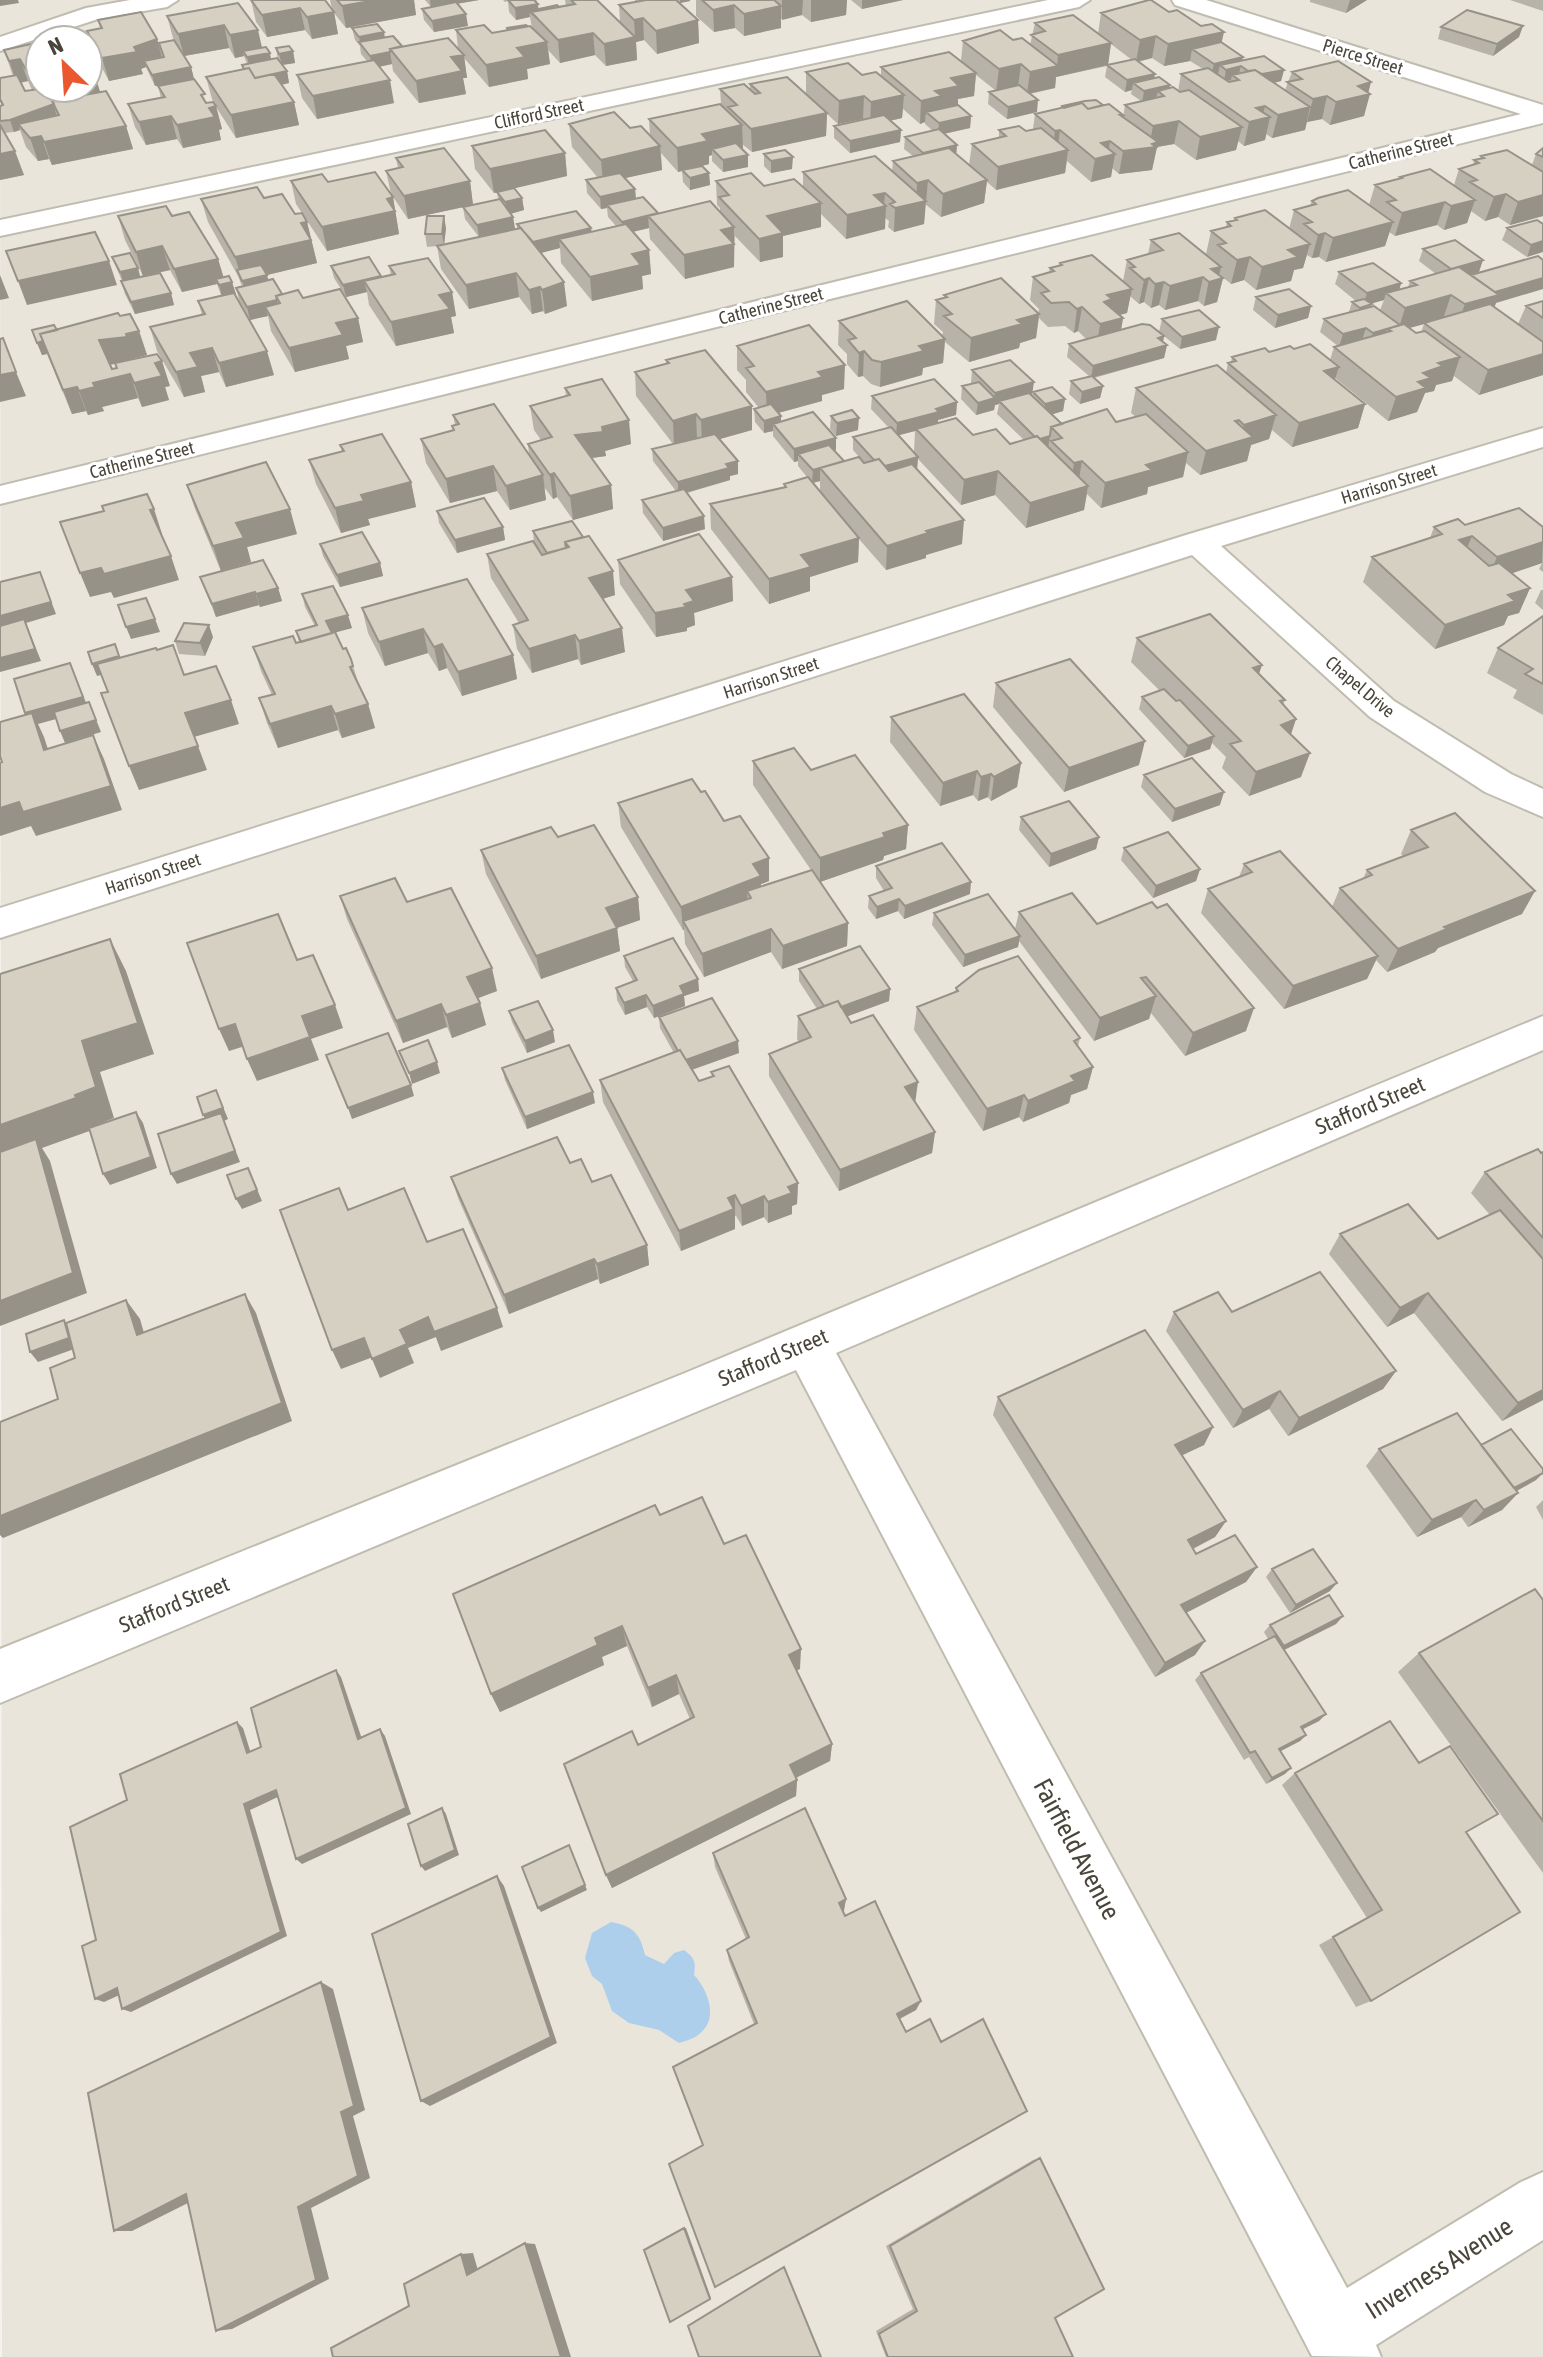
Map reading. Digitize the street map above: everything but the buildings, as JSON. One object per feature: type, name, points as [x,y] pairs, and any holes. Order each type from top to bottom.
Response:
[{"type":"street","points":[[0,44],[94,13],[167,0]]},
{"type":"street","name":"Clifford Street","points":[[0,228],[1079,0]]},
{"type":"street","name":"Pierce Street","points":[[1183,0],[1543,115]]},
{"type":"street","name":"Catherine Street","points":[[0,495],[1543,115]]},
{"type":"street","name":"Harrison Street","points":[[0,923],[1197,542],[1543,437]]},
{"type":"street","name":"Chapel Drive","points":[[1197,542],[1382,709],[1498,783],[1543,804]]},
{"type":"street","name":"Stafford Street","points":[[0,1676],[702,1388],[1543,1032]]},
{"type":"street","name":"Fairfield Avenue","points":[[805,1342],[1342,2345]]},
{"type":"street","name":"Inverness Avenue","points":[[1342,2345],[1543,2204]]},
{"type":"shaded area","points":[[0,0],[1543,0],[1543,2357],[2,2357]]},
{"type":"water","points":[[611,1922],[631,1929],[638,1936],[645,1955],[664,1964],[674,1953],[684,1950],[693,1958],[694,1975],[704,1988],[710,2005],[709,2021],[698,2035],[679,2043],[659,2030],[629,2023],[612,2011],[602,1984],[592,1976],[585,1958],[592,1933]]}]
